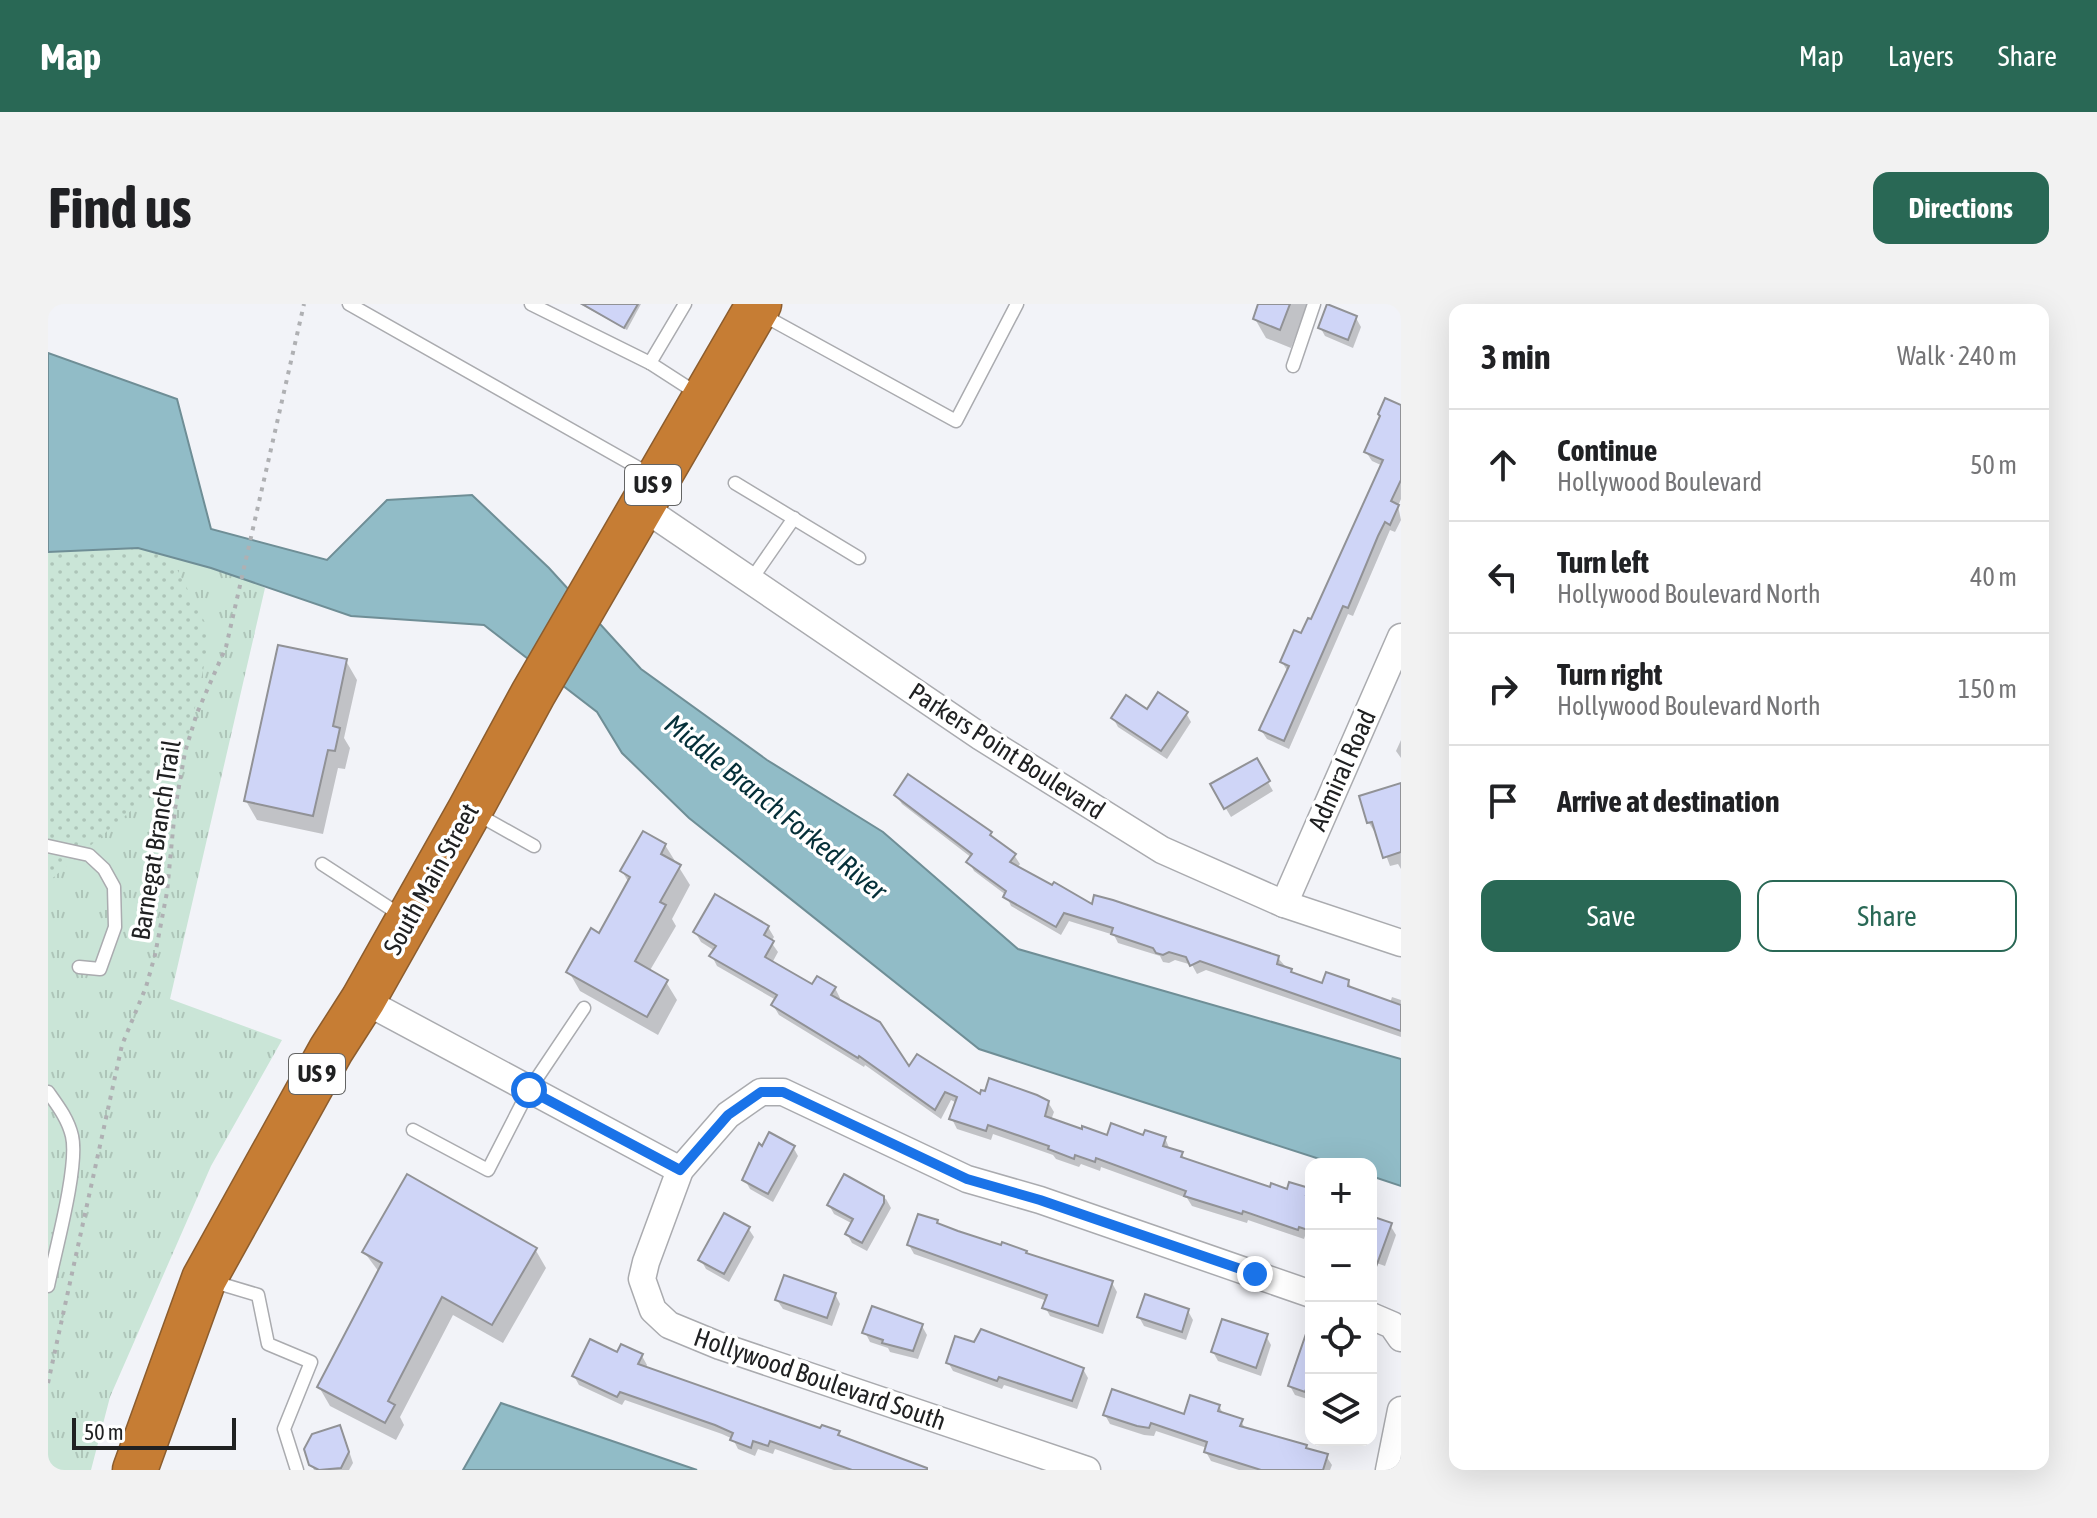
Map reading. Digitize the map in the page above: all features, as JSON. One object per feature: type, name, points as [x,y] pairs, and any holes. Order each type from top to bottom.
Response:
[{"type":"highway","name":"South Main Street","points":[[135,1470],[204,1279],[533,694],[757,307]]},
{"type":"street","name":"Parkers Point Boulevard","points":[[649,492],[751,580],[981,737],[1162,850],[1284,904],[1401,943]]},
{"type":"street","name":"Admiral Road","points":[[1284,904],[1401,637]]},
{"type":"street","points":[[363,1000],[680,1170],[728,1115],[761,1092],[783,1092],[967,1179],[1054,1205],[1305,1292]]},
{"type":"street","name":"Hollywood Boulevard South","points":[[680,1170],[642,1279],[653,1310],[669,1325],[720,1346],[1087,1470]]},
{"type":"street","points":[[1377,1319],[1392,1325],[1401,1338]]},
{"type":"street","points":[[1389,1470],[1401,1410]]},
{"type":"lane","points":[[349,304],[649,492]]},
{"type":"lane","points":[[650,363],[685,304]]},
{"type":"lane","points":[[757,307],[956,421],[1017,304]]},
{"type":"lane","points":[[1293,366],[1314,304]]},
{"type":"lane","points":[[540,306],[650,363],[704,397]]},
{"type":"lane","points":[[735,483],[859,558]]},
{"type":"lane","points":[[751,580],[794,518]]},
{"type":"lane","points":[[470,810],[534,846]]},
{"type":"lane","points":[[48,846],[89,855],[104,869],[114,887],[115,927],[100,969],[79,967]]},
{"type":"lane","points":[[322,864],[408,919]]},
{"type":"lane","points":[[413,1130],[488,1170],[529,1090],[584,1008]]},
{"type":"lane","points":[[48,1092],[66,1119],[73,1140],[72,1166],[48,1286]]},
{"type":"lane","points":[[204,1279],[258,1295],[268,1344],[311,1362],[284,1429],[297,1470]]},
{"type":"path","name":"Barnegat Branch Trail","points":[[48,1383],[122,1045],[146,987],[155,955],[167,892],[175,809],[185,752],[197,713],[226,647],[304,304]]},
{"type":"green space","points":[[48,456],[134,487],[211,634],[182,767],[48,882]]},
{"type":"green space","points":[[189,548],[265,588],[170,999],[282,1040],[211,1166],[110,1397],[91,1470],[48,1470],[48,569]]},
{"type":"water","name":"Middle Branch Forked River","points":[[48,353],[177,399],[211,529],[327,560],[387,500],[472,495],[549,568],[641,669],[767,760],[883,832],[1018,949],[1401,1059],[1401,1186],[1377,1178],[1377,1158],[1316,1158],[979,1049],[689,818],[622,753],[597,712],[484,625],[351,616],[211,568],[138,548],[48,552]]},
{"type":"water","points":[[501,1403],[697,1470],[463,1470]]},
{"type":"building","points":[[582,304],[638,304],[624,328]]},
{"type":"building","points":[[1258,304],[1290,304],[1280,330],[1253,319]]},
{"type":"building","points":[[1327,304],[1357,316],[1348,340],[1318,328]]},
{"type":"building","points":[[1385,398],[1401,405],[1401,480],[1391,501],[1399,505],[1390,525],[1385,522],[1378,536],[1348,608],[1343,606],[1284,741],[1259,730],[1289,666],[1280,662],[1294,630],[1301,633],[1308,618],[1311,619],[1383,460],[1364,452]]},
{"type":"building","points":[[278,645],[347,659],[333,726],[340,728],[335,751],[328,750],[313,816],[244,801]]},
{"type":"building","points":[[1158,692],[1188,712],[1161,751],[1111,718],[1126,695],[1147,709]]},
{"type":"building","points":[[1257,758],[1270,781],[1224,809],[1210,784]]},
{"type":"building","points":[[908,774],[992,832],[990,835],[1016,854],[1010,862],[1052,885],[1054,882],[1092,904],[1094,895],[1113,900],[1279,956],[1277,964],[1322,983],[1326,972],[1349,980],[1348,986],[1401,1005],[1401,1031],[1200,961],[1190,966],[1186,957],[1169,952],[1163,955],[1156,953],[1153,948],[1111,934],[1113,928],[1064,913],[1056,927],[1003,897],[1006,891],[966,862],[972,854],[894,795]]},
{"type":"building","points":[[1401,783],[1401,852],[1383,858],[1372,822],[1367,823],[1359,796]]},
{"type":"building","points":[[643,831],[666,844],[661,854],[681,865],[660,902],[666,905],[635,961],[668,980],[647,1017],[566,972],[591,928],[599,933],[630,877],[620,871]]},
{"type":"building","points":[[715,894],[769,926],[764,935],[774,941],[765,957],[812,984],[817,976],[836,987],[831,995],[880,1022],[909,1066],[917,1054],[980,1094],[981,1090],[985,1091],[989,1078],[1037,1095],[1049,1101],[1045,1116],[1082,1129],[1082,1126],[1107,1135],[1111,1123],[1143,1135],[1145,1130],[1166,1137],[1163,1146],[1183,1152],[1181,1157],[1270,1187],[1271,1183],[1287,1189],[1289,1182],[1305,1187],[1305,1229],[1299,1227],[1298,1230],[1243,1211],[1242,1214],[1184,1196],[1186,1191],[1096,1158],[1095,1162],[1075,1155],[1074,1159],[1048,1149],[1049,1146],[988,1125],[986,1131],[949,1119],[957,1097],[945,1092],[935,1110],[859,1056],[771,1005],[777,995],[709,956],[716,946],[693,932]]},
{"type":"building","points":[[769,1132],[795,1146],[768,1194],[742,1180],[759,1143],[762,1146]]},
{"type":"building","points":[[407,1174],[537,1248],[492,1325],[442,1297],[388,1401],[395,1405],[385,1423],[317,1387],[382,1263],[362,1252]]},
{"type":"building","points":[[844,1174],[884,1196],[884,1203],[862,1243],[845,1234],[853,1219],[827,1205]]},
{"type":"building","points":[[724,1213],[750,1227],[724,1274],[698,1260]]},
{"type":"building","points":[[918,1214],[958,1231],[1001,1245],[1002,1242],[1026,1253],[1113,1281],[1098,1326],[1042,1308],[1047,1295],[907,1245]]},
{"type":"building","points":[[1377,1218],[1392,1223],[1377,1264]]},
{"type":"building","points":[[784,1275],[836,1293],[827,1318],[775,1300]]},
{"type":"building","points":[[1145,1294],[1189,1309],[1182,1332],[1137,1317]]},
{"type":"building","points":[[872,1306],[923,1324],[913,1351],[882,1343],[883,1340],[862,1333]]},
{"type":"building","points":[[1222,1319],[1268,1334],[1256,1368],[1211,1352]]},
{"type":"building","points":[[981,1329],[1084,1368],[1072,1401],[999,1377],[997,1381],[946,1363],[955,1336],[974,1342]]},
{"type":"building","points":[[1305,1337],[1305,1392],[1288,1386]]},
{"type":"building","points":[[590,1339],[617,1352],[621,1344],[643,1354],[638,1364],[820,1428],[822,1425],[840,1431],[838,1435],[927,1470],[852,1470],[770,1441],[768,1446],[753,1441],[751,1448],[730,1440],[733,1433],[715,1425],[620,1392],[617,1397],[572,1376]]},
{"type":"building","points":[[1112,1389],[1184,1414],[1190,1395],[1220,1405],[1218,1411],[1243,1419],[1240,1426],[1328,1454],[1323,1470],[1261,1470],[1204,1452],[1207,1442],[1151,1423],[1149,1428],[1137,1426],[1103,1415]]},
{"type":"building","points":[[340,1425],[349,1452],[341,1468],[319,1470],[309,1465],[304,1449],[312,1434]]},
{"type":"route","points":[[529,1090],[680,1170],[728,1115],[761,1092],[783,1092],[967,1179],[1040,1200],[1255,1274]]}]
